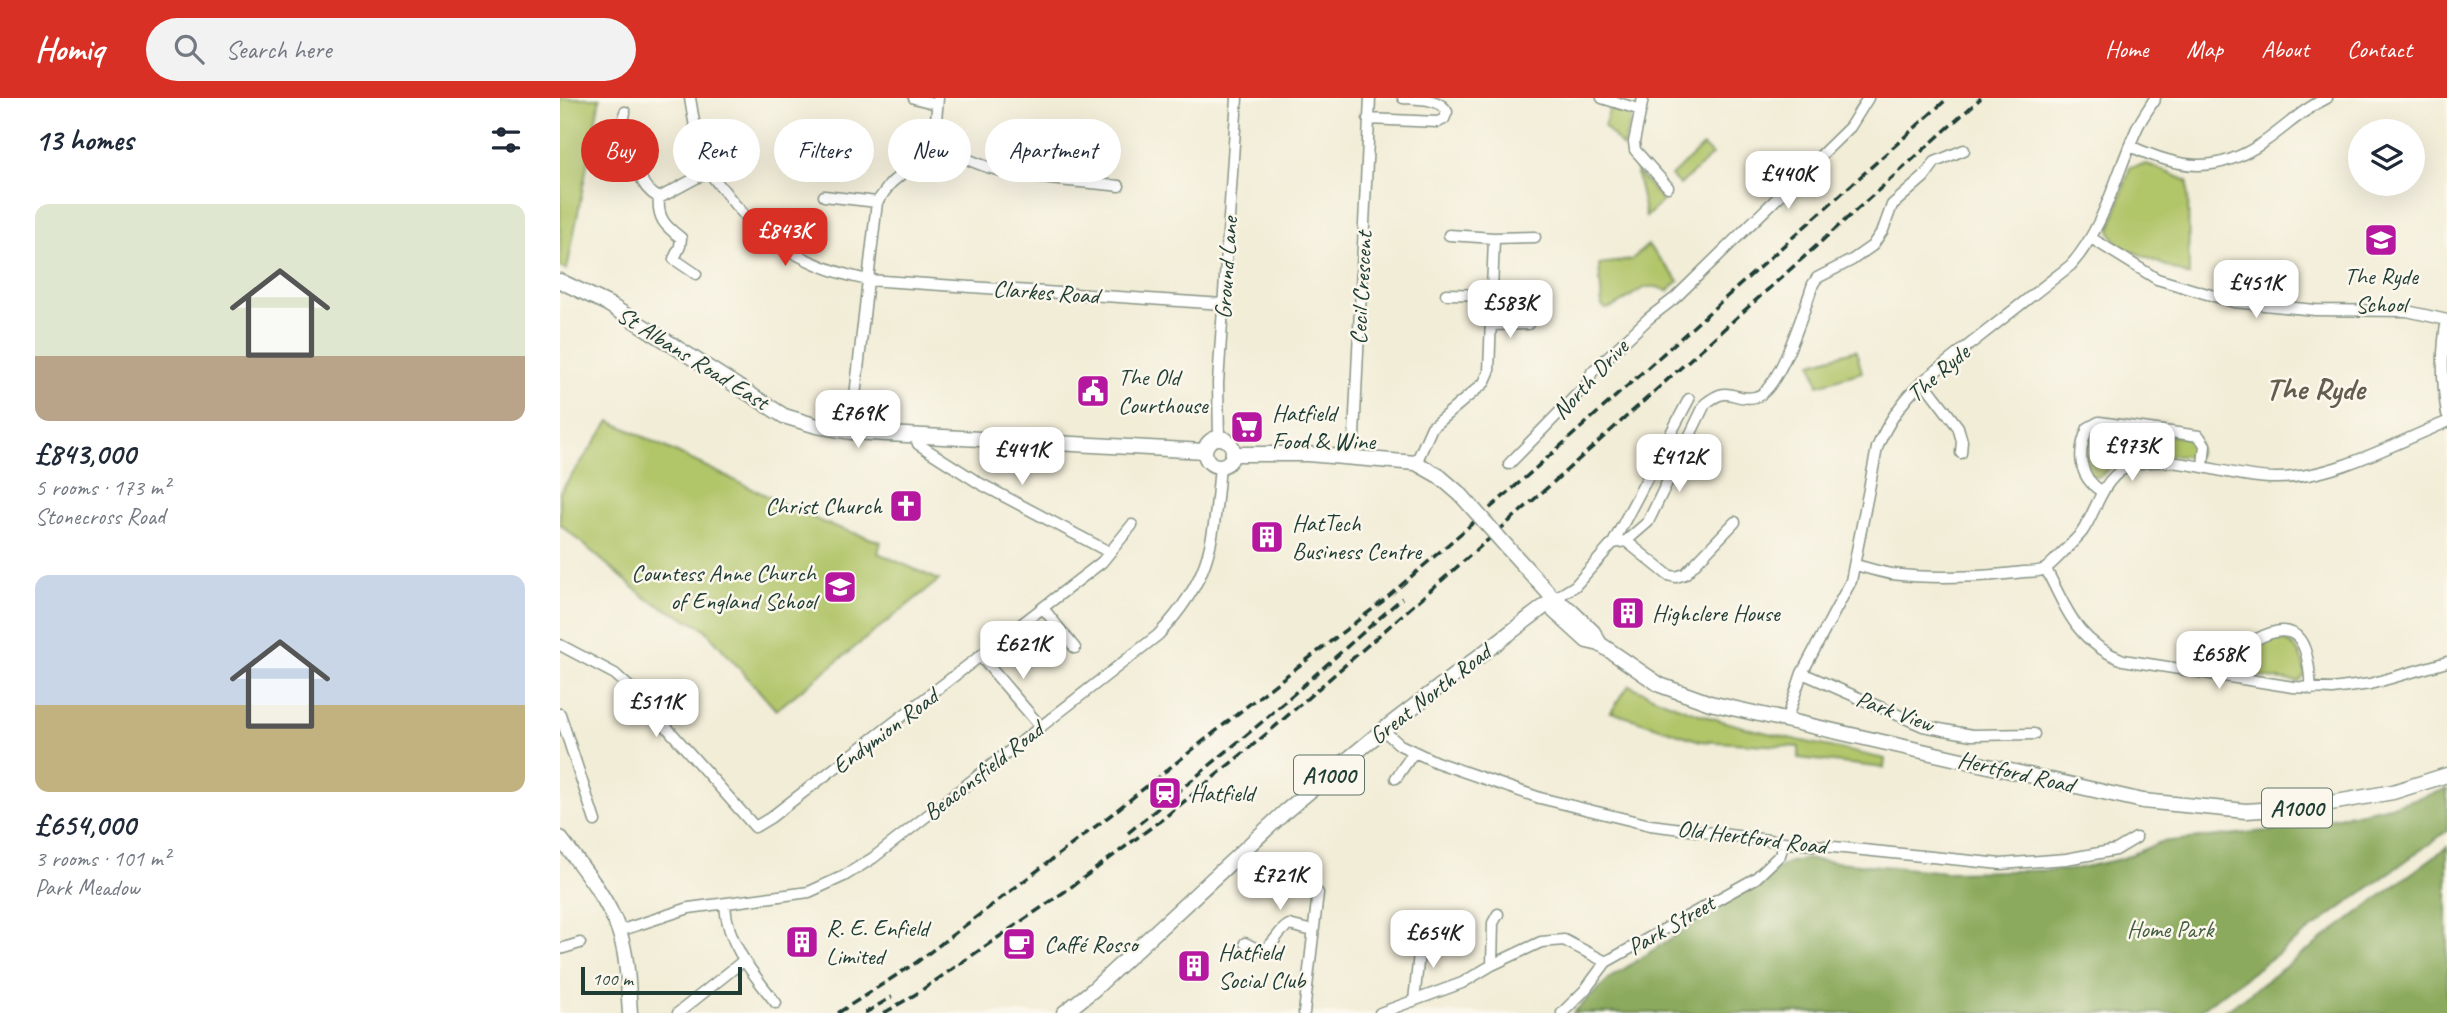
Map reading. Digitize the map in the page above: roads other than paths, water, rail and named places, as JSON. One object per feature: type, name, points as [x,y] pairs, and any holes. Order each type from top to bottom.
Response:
[{"type":"main road","name":"St Albans Road East","points":[[560,281],[608,304],[784,415],[817,426],[851,432],[1205,451]]},
{"type":"main road","points":[[1219,438],[1231,444],[1233,454],[1230,461],[1220,466],[1207,460],[1205,451],[1210,441],[1219,438]]},
{"type":"main road","points":[[1233,454],[1307,454],[1416,463],[1439,475],[1461,495],[1554,599]]},
{"type":"main road","name":"Hertford Road","points":[[1554,599],[1554,611],[1587,641],[1600,644],[1660,685],[1710,703],[2143,801],[2245,811],[2308,807],[2393,792],[2447,775]]},
{"type":"main road","name":"Great North Road","points":[[1064,1013],[1094,990],[1286,811],[1383,730],[1554,599]]},
{"type":"main road","points":[[560,838],[603,899],[619,931],[631,1013]]},
{"type":"street","points":[[690,98],[694,119]]},
{"type":"street","points":[[914,98],[938,101],[936,119]]},
{"type":"street","name":"Ground Lane","points":[[1219,438],[1218,383],[1237,98]]},
{"type":"street","name":"Cecil Crescent","points":[[1353,457],[1370,98]]},
{"type":"street","points":[[1368,119],[1438,122],[1444,119],[1447,112],[1444,104],[1437,100],[1403,98]]},
{"type":"street","points":[[1602,98],[1641,110]]},
{"type":"street","points":[[1643,98],[1634,142],[1635,150],[1668,187]]},
{"type":"street","name":"North Drive","points":[[1509,464],[1587,384],[1592,372],[1649,318],[1675,298],[1850,127],[1868,98]]},
{"type":"street","name":"The Ryde","points":[[1786,721],[1802,673],[1851,581],[1877,448],[1894,415],[1906,397],[1923,381],[2071,265],[2091,238],[2107,206],[2139,124],[2155,98]]},
{"type":"street","points":[[2130,146],[2161,160],[2178,164],[2221,162],[2243,155],[2266,141],[2313,104],[2327,98]]},
{"type":"street","points":[[625,112],[622,128],[626,133],[642,138],[644,142],[640,176],[642,183],[647,191],[659,198]]},
{"type":"street","points":[[1613,543],[1626,541],[1648,522],[1705,404],[1714,396],[1725,392],[1754,397],[1769,389],[1787,354],[1817,278],[1872,246],[1883,230],[1892,205],[1924,177],[1936,162],[1964,150]]},
{"type":"street","points":[[971,160],[994,169],[1040,178],[1119,186]]},
{"type":"street","points":[[659,198],[689,182]]},
{"type":"street","name":"Clarkes Road","points":[[717,182],[753,224],[793,254],[843,275],[868,280],[1223,304]]},
{"type":"street","points":[[851,432],[877,202],[892,182]]},
{"type":"street","points":[[824,196],[877,202]]},
{"type":"street","points":[[659,198],[658,212],[662,223],[681,238],[674,259],[696,274]]},
{"type":"street","points":[[1449,235],[1535,237]]},
{"type":"street","points":[[1416,463],[1432,427],[1484,383],[1489,372],[1494,237]]},
{"type":"street","points":[[2091,238],[2157,279],[2234,302],[2315,310],[2407,311],[2447,320],[2444,336],[2444,393],[2447,414]]},
{"type":"street","points":[[1446,294],[1492,295]]},
{"type":"street","points":[[1491,325],[1528,324]]},
{"type":"street","points":[[1923,381],[1958,428],[1962,441],[1961,453]]},
{"type":"street","name":"Great North Road","points":[[1554,599],[1574,586],[1613,543],[1689,399]]},
{"type":"street","points":[[2101,491],[2085,478],[2081,466],[2085,433],[2099,422],[2199,436],[2205,445],[2203,467]]},
{"type":"street","points":[[1856,565],[1892,574],[1990,576],[2046,569],[2080,534],[2101,491],[2111,478],[2133,465],[2146,462],[2203,467],[2247,476],[2304,477],[2330,470],[2447,422]]},
{"type":"street","points":[[915,435],[918,444],[979,483],[1109,552]]},
{"type":"street","name":"Beaconsfield Road","points":[[619,931],[689,908],[809,892],[845,876],[873,858],[1158,635],[1188,601],[1203,572],[1212,543],[1220,466]]},
{"type":"street","points":[[1626,541],[1668,575],[1676,577],[1685,574],[1735,522]]},
{"type":"street","name":"Endymion Road","points":[[560,645],[615,674],[639,696],[755,827],[1102,562],[1132,525]]},
{"type":"street","points":[[2046,569],[2088,641],[2123,660],[2311,689],[2370,684],[2447,662]]},
{"type":"street","points":[[1043,608],[1075,648]]},
{"type":"street","points":[[2222,676],[2223,662],[2233,652],[2268,632],[2288,630],[2295,634],[2305,651],[2311,689]]},
{"type":"street","points":[[981,657],[1040,726]]},
{"type":"street","name":"Park View","points":[[1802,673],[1923,726],[1972,735],[2034,734]]},
{"type":"street","points":[[560,713],[584,806],[595,821]]},
{"type":"street","name":"Old Hertford Road","points":[[1383,730],[1399,745],[1414,752],[1540,797],[1650,825],[2001,864],[2066,859],[2116,850],[2136,838]]},
{"type":"street","points":[[1396,779],[1414,752]]},
{"type":"street","name":"Park Street","points":[[1562,1013],[1585,990],[1606,962],[1756,877],[1780,855],[1784,842]]},
{"type":"street","points":[[1317,1013],[1305,1009],[1318,893]]},
{"type":"street","points":[[725,905],[726,923],[744,961],[776,1003]]},
{"type":"street","points":[[1492,965],[1493,923],[1498,914]]},
{"type":"street","points":[[1245,943],[1261,951],[1289,925],[1313,931]]},
{"type":"street","points":[[1413,1001],[1421,934]]},
{"type":"street","points":[[1380,1013],[1462,983],[1492,965],[1541,942],[1564,940],[1606,962]]},
{"type":"street","points":[[560,949],[580,943]]},
{"type":"street","points":[[678,1013],[744,961]]},
{"type":"railway","points":[[838,1013],[917,962],[1112,814],[1383,601],[1527,476],[1948,98]]},
{"type":"railway","points":[[884,1013],[1067,890],[1164,818],[1270,731],[1538,496],[1981,98]]},
{"type":"railway","points":[[1128,833],[1262,722],[1402,598]]},
{"type":"railway","points":[[865,1013],[892,997]]},
{"type":"place","name":"The Ryde School","points":[[2381,240]]},
{"type":"place","name":"The Old Courthouse","points":[[1093,391]]},
{"type":"place","name":"Hatfield Food & Wine","points":[[1247,427]]},
{"type":"place","name":"Christ Church","points":[[906,506]]},
{"type":"place","name":"HatTech Business Centre","points":[[1267,537]]},
{"type":"place","name":"Countess Anne Church of England School","points":[[840,587]]},
{"type":"place","name":"Highclere House","points":[[1628,613]]},
{"type":"place","name":"Hatfield","points":[[1165,793]]},
{"type":"place","name":"R. E. Enfield Limited","points":[[802,942]]},
{"type":"place","name":"Caffé Rosso","points":[[1019,944]]},
{"type":"place","name":"Hatfield Social Club","points":[[1194,966]]},
{"type":"district","name":"The Ryde","points":[[2315,388]]},
{"type":"park label","name":"Home Park","points":[[2170,929]]}]
